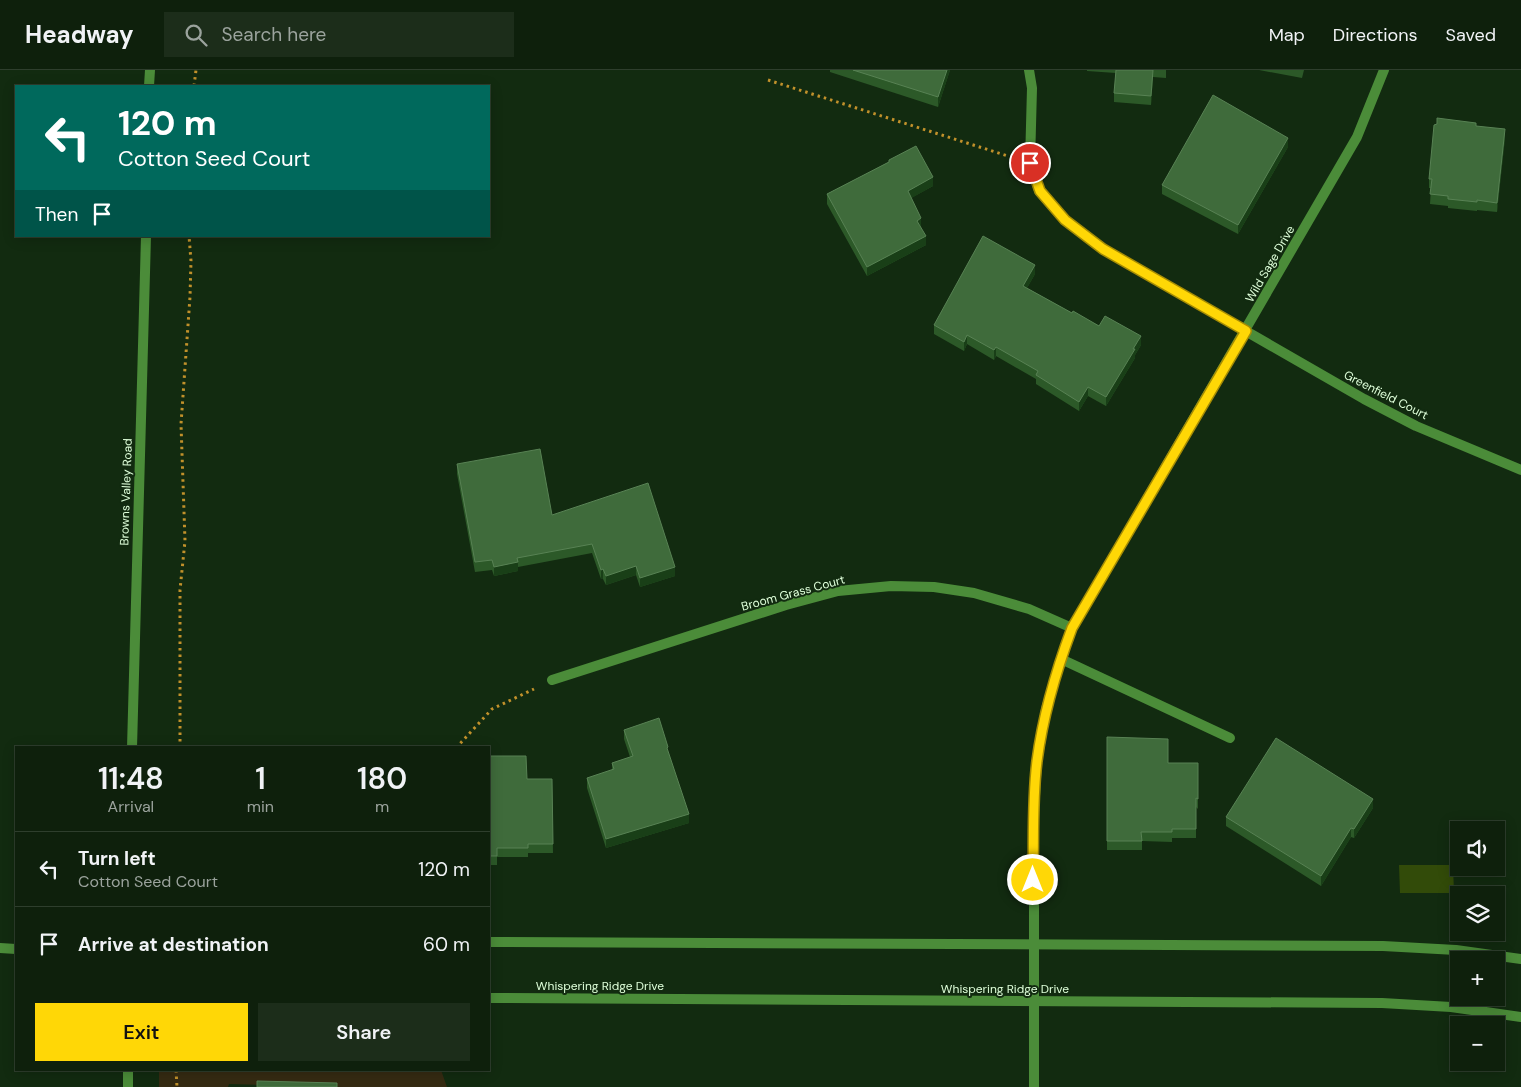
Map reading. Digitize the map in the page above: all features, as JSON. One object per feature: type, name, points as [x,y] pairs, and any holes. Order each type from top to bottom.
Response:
[{"type":"street","points":[[149,85],[150,70]]},
{"type":"street","points":[[1029,70],[1032,88],[1030,163]]},
{"type":"street","name":"Wild Sage Drive","points":[[1034,1087],[1034,813],[1037,762],[1046,709],[1061,659],[1072,628],[1357,137],[1384,70]]},
{"type":"street","name":"Greenfield Court","points":[[1030,163],[1040,191],[1065,220],[1103,249],[1356,395],[1416,426],[1521,470]]},
{"type":"street","name":"Browns Valley Road","points":[[132,746],[146,237]]},
{"type":"street","name":"Broom Grass Court","points":[[552,680],[786,605],[838,592],[891,586],[934,587],[974,593],[1029,609],[1072,628]]},
{"type":"street","points":[[1061,659],[1230,738]]},
{"type":"street","points":[[490,942],[1384,946],[1456,950],[1521,958]]},
{"type":"street","points":[[0,948],[15,949]]},
{"type":"street","name":"Whispering Ridge Drive","points":[[490,998],[1382,1004],[1451,1007],[1521,1017]]},
{"type":"street","points":[[128,1071],[128,1087]]},
{"type":"path","points":[[194,85],[196,70]]},
{"type":"path","points":[[768,80],[1030,163]]},
{"type":"path","points":[[180,746],[180,590],[185,541],[181,424],[190,297],[191,262],[189,237]]},
{"type":"path","points":[[458,746],[492,709],[552,680]]},
{"type":"path","points":[[176,1071],[176,1087]]},
{"type":"shaded area","points":[[1399,865],[1450,865],[1450,876],[1453,876],[1454,886],[1450,886],[1450,893],[1400,893]]},
{"type":"shaded area","points":[[159,1071],[441,1071],[447,1087],[229,1084],[228,1087],[159,1087]]},
{"type":"building","points":[[853,70],[947,70],[938,97]]},
{"type":"building","points":[[1116,70],[1153,70],[1151,96],[1114,93]]},
{"type":"building","points":[[1213,95],[1288,138],[1238,225],[1162,185]]},
{"type":"building","points":[[1437,118],[1476,123],[1476,126],[1505,129],[1497,203],[1448,199],[1448,196],[1430,194],[1432,179],[1429,179],[1434,125],[1437,124]]},
{"type":"building","points":[[916,146],[933,177],[908,191],[921,218],[917,221],[926,236],[867,267],[827,194]]},
{"type":"building","points":[[983,236],[1035,265],[1023,286],[1099,326],[1105,316],[1141,336],[1106,397],[1088,387],[1079,402],[1036,375],[1038,371],[996,347],[994,350],[967,335],[964,342],[934,325]]},
{"type":"building","points":[[540,449],[552,515],[648,483],[675,567],[640,578],[636,566],[606,576],[603,569],[601,570],[592,544],[517,558],[518,562],[494,567],[492,560],[475,562],[457,464]]},
{"type":"building","points":[[659,718],[689,814],[606,839],[587,778],[614,769],[612,763],[633,756],[624,730]]},
{"type":"building","points":[[1107,737],[1168,739],[1168,763],[1198,763],[1196,829],[1172,829],[1172,832],[1141,832],[1142,841],[1107,841]]},
{"type":"building","points":[[1276,738],[1373,799],[1354,829],[1351,828],[1321,876],[1226,817]]},
{"type":"building","points":[[490,756],[526,756],[527,779],[552,779],[553,844],[528,844],[528,848],[497,848],[497,856],[490,856]]},
{"type":"building","points":[[257,1081],[337,1083],[337,1087],[257,1087]]},
{"type":"route","points":[[1030,163],[1040,191],[1065,220],[1103,249],[1246,331],[1072,628],[1046,709],[1037,762],[1033,880]]}]
